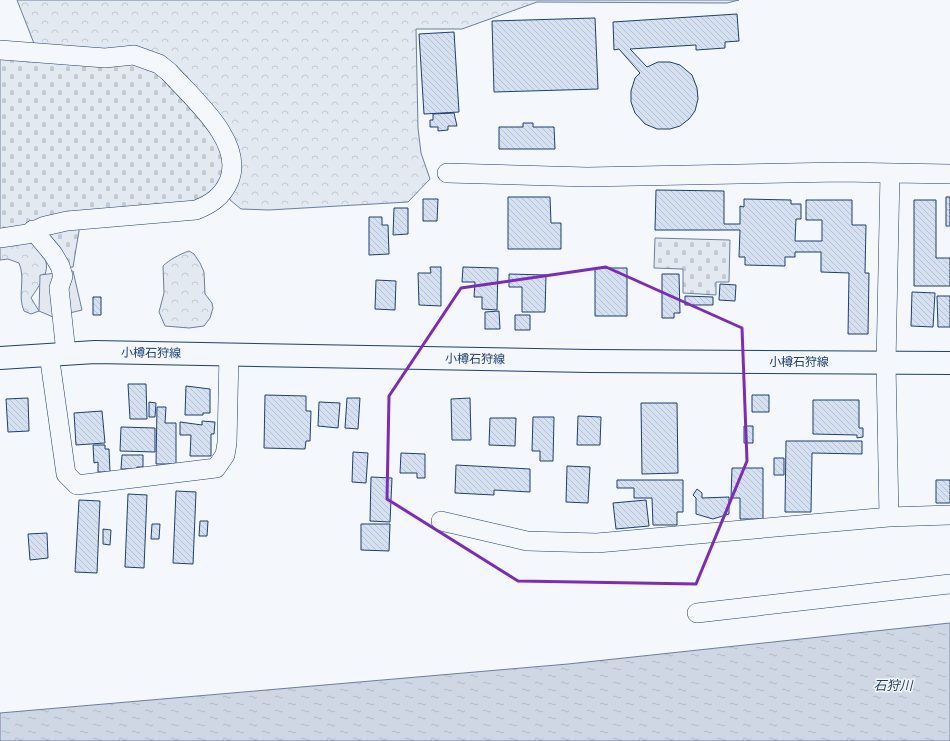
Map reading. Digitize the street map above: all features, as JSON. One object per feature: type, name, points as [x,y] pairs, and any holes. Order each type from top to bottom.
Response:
[{"type":"main road","name":"小樽石狩線","points":[[0,358],[95,352],[506,360],[950,363]]},
{"type":"street","points":[[0,50],[105,58],[134,55],[159,64],[169,72],[221,131],[228,143],[232,156],[232,173],[227,186],[219,197],[206,206],[186,212],[67,221],[45,226],[33,230],[27,234],[0,238]]},
{"type":"street","points":[[447,174],[587,177],[840,172],[950,174]]},
{"type":"street","points":[[889,517],[886,363],[890,174]]},
{"type":"street","points":[[33,230],[49,247],[62,271],[63,276],[59,288],[57,354],[66,474],[77,485],[216,468],[224,455],[227,443],[229,354]]},
{"type":"street","points":[[441,521],[527,541],[597,542],[889,517],[950,515]]},
{"type":"street","points":[[697,613],[950,584]]},
{"type":"highlighted area","points":[[606,267],[742,328],[747,461],[696,584],[518,581],[387,499],[389,396],[461,288]]},
{"type":"green space","points":[[17,0],[739,0],[727,3],[537,2],[462,29],[416,29],[418,128],[421,153],[430,179],[408,202],[269,210],[241,209],[230,200],[228,189],[35,46]]},
{"type":"green space","points":[[0,45],[136,51],[222,127],[223,201],[80,225],[73,267],[67,268],[46,238],[0,232]]},
{"type":"green space","points":[[655,238],[730,240],[729,282],[716,282],[716,295],[683,293],[683,269],[654,268]]},
{"type":"green space","points":[[34,239],[44,256],[46,269],[42,281],[31,298],[39,311],[31,314],[24,311],[22,305],[22,275],[19,263],[8,259],[0,260],[0,241]]},
{"type":"green space","points":[[189,251],[194,254],[204,272],[205,294],[212,303],[213,308],[210,318],[204,326],[189,328],[165,326],[159,312],[164,293],[163,266],[175,257]]},
{"type":"shaded area","points":[[73,271],[82,310],[53,317],[39,311],[40,275]]},
{"type":"water","name":"石狩川","points":[[950,623],[950,741],[0,741],[0,713],[568,664]]},
{"type":"building","points":[[737,14],[739,41],[725,42],[725,48],[696,50],[696,45],[630,49],[647,67],[658,62],[670,62],[680,65],[692,75],[697,88],[698,99],[695,111],[689,119],[680,126],[670,129],[657,129],[645,124],[635,113],[631,102],[631,91],[635,78],[640,73],[619,49],[614,50],[613,22]]},
{"type":"building","points":[[595,18],[598,89],[494,92],[492,21]]},
{"type":"building","points":[[454,32],[459,112],[424,114],[419,34]]},
{"type":"building","points":[[454,113],[457,126],[448,126],[448,130],[438,131],[438,127],[430,127],[430,120],[433,120],[433,114]]},
{"type":"building","points":[[523,123],[533,123],[533,127],[554,127],[555,149],[499,149],[499,127],[523,127]]},
{"type":"building","points":[[656,190],[724,191],[724,224],[740,224],[740,206],[744,207],[744,199],[791,200],[791,204],[801,204],[801,219],[796,219],[795,241],[822,241],[822,220],[806,220],[806,200],[852,200],[852,225],[866,225],[865,273],[869,273],[868,334],[848,334],[849,273],[821,272],[821,252],[795,252],[795,257],[785,257],[785,266],[745,265],[745,257],[739,257],[740,230],[655,230]]},
{"type":"building","points":[[508,197],[550,197],[551,223],[561,223],[561,249],[508,249]]},
{"type":"building","points":[[946,197],[950,197],[950,226],[946,226]]},
{"type":"building","points":[[423,199],[438,199],[437,221],[423,221]]},
{"type":"building","points":[[914,200],[936,200],[936,258],[950,258],[950,286],[914,286]]},
{"type":"building","points":[[394,208],[408,208],[408,234],[393,235]]},
{"type":"building","points":[[369,217],[382,217],[382,225],[388,225],[389,254],[369,255]]},
{"type":"building","points":[[430,267],[441,267],[441,306],[419,305],[418,273],[431,273]]},
{"type":"building","points":[[463,267],[498,268],[497,310],[482,309],[482,297],[474,297],[475,282],[462,282]]},
{"type":"building","points":[[595,268],[627,268],[627,316],[595,316]]},
{"type":"building","points":[[509,274],[546,275],[545,312],[522,312],[522,287],[509,287]]},
{"type":"building","points":[[662,274],[679,274],[680,313],[674,313],[674,318],[662,318]]},
{"type":"building","points":[[376,280],[396,281],[395,310],[375,309]]},
{"type":"building","points":[[720,284],[736,285],[735,301],[719,300]]},
{"type":"building","points":[[912,292],[935,293],[933,327],[911,326]]},
{"type":"building","points":[[685,296],[713,297],[713,305],[685,305]]},
{"type":"building","points":[[937,296],[950,296],[950,327],[938,327]]},
{"type":"building","points":[[93,297],[101,297],[101,315],[93,315]]},
{"type":"building","points":[[499,311],[500,329],[485,329],[485,312]]},
{"type":"building","points":[[515,315],[530,315],[530,330],[515,330]]},
{"type":"building","points":[[128,384],[146,384],[147,419],[130,419]]},
{"type":"building","points":[[186,386],[210,389],[210,413],[203,413],[203,415],[185,415]]},
{"type":"building","points":[[265,395],[306,396],[306,411],[311,411],[310,441],[306,441],[305,449],[264,448]]},
{"type":"building","points":[[752,395],[769,395],[769,412],[752,412]]},
{"type":"building","points":[[28,398],[29,431],[8,432],[6,399]]},
{"type":"building","points":[[347,398],[360,398],[358,429],[345,428]]},
{"type":"building","points":[[470,398],[471,440],[452,440],[451,399]]},
{"type":"building","points":[[813,400],[859,400],[859,428],[863,428],[863,437],[857,438],[857,435],[813,434]]},
{"type":"building","points":[[149,402],[156,403],[155,417],[149,417]]},
{"type":"building","points":[[319,402],[340,403],[338,428],[318,426]]},
{"type":"building","points":[[641,403],[677,403],[678,473],[642,474]]},
{"type":"building","points":[[157,407],[166,407],[165,423],[176,423],[176,464],[156,464]]},
{"type":"building","points":[[102,411],[105,443],[76,445],[74,413]]},
{"type":"building","points":[[578,416],[601,417],[600,445],[577,445]]},
{"type":"building","points":[[533,417],[554,417],[553,461],[540,461],[540,451],[532,451]]},
{"type":"building","points":[[490,418],[516,418],[515,446],[489,445]]},
{"type":"building","points":[[202,421],[215,422],[214,434],[211,434],[211,456],[190,456],[191,435],[180,435],[180,422],[202,425]]},
{"type":"building","points":[[744,426],[753,426],[753,443],[744,443]]},
{"type":"building","points":[[121,427],[155,428],[155,452],[120,451]]},
{"type":"building","points":[[786,441],[862,441],[862,454],[812,453],[811,512],[785,512]]},
{"type":"building","points":[[93,445],[105,445],[105,449],[109,449],[110,472],[98,472],[98,462],[94,463]]},
{"type":"building","points":[[353,452],[368,453],[366,483],[352,482]]},
{"type":"building","points":[[401,453],[425,454],[425,478],[417,478],[417,473],[400,473]]},
{"type":"building","points":[[122,455],[143,455],[143,467],[137,467],[137,469],[121,469]]},
{"type":"building","points":[[774,458],[784,458],[784,475],[774,475]]},
{"type":"building","points":[[456,465],[530,469],[530,492],[494,490],[494,495],[455,493]]},
{"type":"building","points":[[567,466],[590,467],[588,503],[566,502]]},
{"type":"building","points":[[732,468],[763,468],[763,519],[740,519],[740,498],[731,498]]},
{"type":"building","points":[[371,477],[392,478],[390,522],[370,521]]},
{"type":"building","points":[[617,480],[683,480],[683,512],[677,512],[677,525],[653,525],[652,498],[634,498],[634,488],[617,488]]},
{"type":"building","points":[[936,480],[950,480],[950,503],[936,503]]},
{"type":"building","points":[[697,489],[702,493],[702,498],[729,497],[729,514],[713,519],[696,514],[696,498],[693,495]]},
{"type":"building","points":[[176,491],[196,492],[193,564],[173,563]]},
{"type":"building","points":[[128,494],[147,495],[144,568],[125,567]]},
{"type":"building","points":[[79,500],[100,501],[97,573],[75,572]]},
{"type":"building","points":[[646,500],[649,526],[616,529],[613,503]]},
{"type":"building","points":[[200,521],[208,521],[207,536],[199,536]]},
{"type":"building","points":[[152,524],[160,524],[159,539],[151,539]]},
{"type":"building","points":[[361,524],[390,524],[389,551],[361,550]]},
{"type":"building","points":[[103,529],[111,530],[110,545],[103,544]]},
{"type":"building","points":[[47,533],[48,558],[30,560],[28,534]]}]
